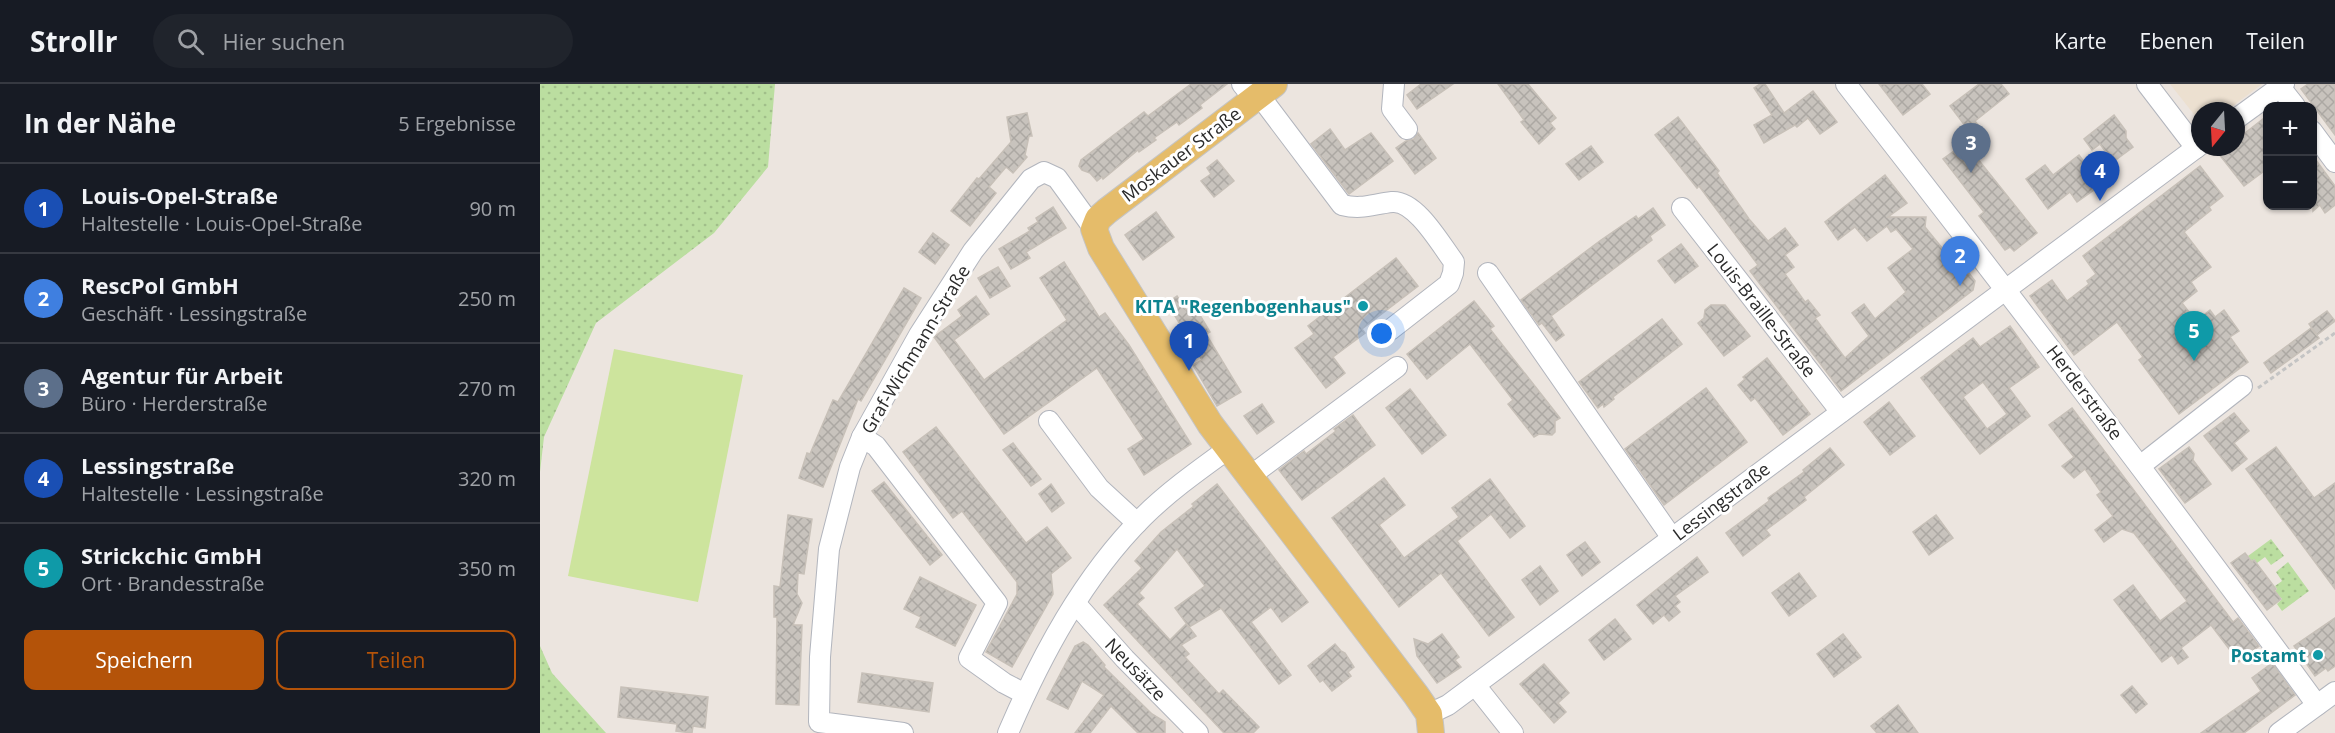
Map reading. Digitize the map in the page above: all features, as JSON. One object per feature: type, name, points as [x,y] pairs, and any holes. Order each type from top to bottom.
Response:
[{"type":"main road","name":"Moskauer Straße","points":[[1094,229],[1098,219],[1107,211],[1257,91]]},
{"type":"main road","points":[[1094,229],[1107,258],[1188,390],[1249,477],[1416,695],[1430,724]]},
{"type":"street","points":[[1393,84],[1392,109],[1407,129]]},
{"type":"street","name":"Herderstraße","points":[[1846,84],[2140,465],[2317,705]]},
{"type":"street","points":[[2147,84],[2191,138]]},
{"type":"street","points":[[2245,113],[2282,86],[2292,102]]},
{"type":"street","points":[[1257,91],[1342,205],[1358,209],[1395,202],[1412,208],[1454,262],[1449,284],[1390,330]]},
{"type":"street","points":[[2317,137],[2335,162]]},
{"type":"street","name":"Lessingstraße","points":[[1430,724],[1448,705],[2191,152]]},
{"type":"street","name":"Graf-Wichmann-Straße","points":[[903,733],[819,722],[820,657],[829,549],[850,467],[862,437],[919,335],[974,251],[1031,179],[1044,172],[1057,178],[1094,229]]},
{"type":"street","name":"Louis-Braille-Straße","points":[[1682,208],[1841,412]]},
{"type":"street","points":[[1488,273],[1672,538]]},
{"type":"street","points":[[1249,477],[1397,367]]},
{"type":"street","points":[[2140,465],[2249,388]]},
{"type":"street","points":[[1049,421],[1100,488],[1137,523]]},
{"type":"street","points":[[862,437],[876,446],[997,603],[969,658],[1004,683],[1025,694]]},
{"type":"street","points":[[1008,733],[1040,664],[1096,571],[1137,523],[1228,448]]},
{"type":"street","name":"Neusätze","points":[[1076,604],[1125,659],[1198,733]]},
{"type":"street","points":[[1475,685],[1513,733]]},
{"type":"street","points":[[2279,733],[2335,692]]},
{"type":"path","points":[[2249,388],[2335,333]]},
{"type":"shaded area","points":[[2170,84],[2262,84],[2238,102],[2191,102],[2191,111]]},
{"type":"green space","points":[[540,84],[775,84],[768,167],[714,233],[596,323],[544,437],[540,472]]},
{"type":"green space","points":[[614,349],[743,375],[698,602],[568,576]]},
{"type":"green space","points":[[2271,539],[2284,556],[2271,565],[2265,557],[2257,563],[2254,559],[2252,561],[2248,556]]},
{"type":"green space","points":[[2288,562],[2309,591],[2282,611],[2277,604],[2282,599],[2275,591],[2277,589],[2275,586],[2282,581],[2276,572]]},
{"type":"green space","points":[[540,646],[552,673],[606,733],[540,733]]},
{"type":"building","points":[[1191,84],[1227,84],[1200,105],[1202,108],[1179,125],[1177,122],[1154,138],[1156,140],[1139,152],[1138,150],[1103,179],[1102,177],[1097,181],[1090,173],[1082,170],[1079,166],[1081,160],[1144,112],[1148,116]]},
{"type":"building","points":[[1421,84],[1453,84],[1417,109],[1407,95]]},
{"type":"building","points":[[1498,84],[1528,84],[1556,118],[1550,123],[1555,129],[1539,144],[1521,122],[1524,120]]},
{"type":"building","points":[[1765,84],[1784,113],[1813,91],[1837,122],[1820,134],[1808,118],[1797,127],[1795,125],[1764,143],[1754,125],[1772,115],[1754,88]]},
{"type":"building","points":[[1879,84],[1922,84],[1930,94],[1903,115]]},
{"type":"building","points":[[1979,84],[2001,84],[2009,94],[1975,121],[1990,141],[1973,153],[2037,233],[2014,251],[2010,247],[2005,250],[1979,216],[1984,212],[1943,159],[1965,143],[1958,134],[1966,127],[1950,106]]},
{"type":"building","points":[[2308,84],[2335,84],[2335,135],[2317,111],[2317,102],[2311,102],[2301,89]]},
{"type":"building","points":[[1027,113],[1032,136],[1029,136],[1025,155],[1027,157],[1013,173],[1006,167],[989,187],[996,193],[970,226],[951,211],[977,178],[979,179],[1011,142],[1007,117]]},
{"type":"building","points":[[2114,115],[2126,131],[2126,138],[2133,147],[2113,162],[2100,144],[2092,150],[2084,139]]},
{"type":"building","points":[[1678,117],[1719,171],[1717,173],[1749,219],[1768,241],[1785,228],[1798,245],[1785,255],[1794,267],[1785,274],[1805,302],[1808,300],[1820,315],[1815,318],[1845,358],[1869,336],[1852,313],[1864,304],[1875,319],[1906,292],[1888,268],[1913,249],[1896,229],[1891,232],[1887,226],[1867,241],[1855,227],[1838,240],[1825,222],[1885,175],[1907,203],[1888,217],[1926,217],[1925,227],[1947,254],[1956,256],[1975,281],[1973,290],[1841,391],[1750,271],[1758,265],[1699,186],[1697,188],[1655,135]]},
{"type":"building","points":[[2263,119],[2263,172],[2244,186],[2220,156],[2245,156],[2245,133]]},
{"type":"building","points":[[1330,129],[1345,150],[1371,133],[1393,161],[1349,194],[1311,144]]},
{"type":"building","points":[[1418,133],[1436,158],[1415,174],[1396,148],[1414,139]]},
{"type":"building","points":[[1591,146],[1603,162],[1579,180],[1566,164]]},
{"type":"building","points":[[2079,155],[2101,185],[2077,202],[2070,192],[2048,209],[2026,179],[2045,165],[2053,175]]},
{"type":"building","points":[[1217,160],[1234,181],[1214,197],[1201,181],[1211,174],[1207,168]]},
{"type":"building","points":[[2317,161],[2335,186],[2335,205],[2325,213],[2320,205],[2317,208]]},
{"type":"building","points":[[2200,166],[2223,196],[2209,207],[2211,210],[2184,232],[2211,267],[2191,282],[2197,291],[2182,303],[2196,321],[2210,310],[2215,317],[2224,310],[2239,331],[2230,337],[2248,362],[2179,414],[2139,360],[2143,357],[2117,322],[2074,355],[2030,296],[2052,280],[2067,301],[2089,284],[2087,281],[2096,274],[2083,256]]},
{"type":"building","points":[[1053,207],[1066,228],[1026,252],[1030,258],[1011,269],[999,249],[1030,231],[1028,228],[1038,222],[1036,218]]},
{"type":"building","points":[[1653,208],[1665,225],[1650,236],[1652,240],[1551,316],[1564,335],[1556,341],[1542,323],[1539,325],[1521,300],[1601,240],[1636,216],[1638,219]]},
{"type":"building","points":[[1156,212],[1174,237],[1143,260],[1125,235]]},
{"type":"building","points":[[933,233],[949,245],[935,264],[919,252]]},
{"type":"building","points":[[1681,244],[1698,266],[1675,283],[1658,261]]},
{"type":"building","name":"KITA \"Regenbogenhaus\"","points":[[1396,258],[1418,286],[1362,329],[1365,333],[1333,357],[1345,373],[1326,388],[1295,348],[1314,334],[1308,326]]},
{"type":"building","points":[[1064,262],[1099,317],[1105,313],[1129,345],[1191,444],[1144,475],[1128,449],[1144,439],[1097,368],[1004,434],[934,337],[962,316],[958,310],[976,296],[989,314],[954,340],[984,380],[1067,320],[1040,278]]},
{"type":"building","points":[[998,267],[1010,286],[990,298],[978,278]]},
{"type":"building","points":[[904,288],[921,298],[861,401],[858,399],[823,487],[799,478],[807,453],[810,454],[833,400],[838,402]]},
{"type":"building","points":[[1177,296],[1186,310],[1194,305],[1210,332],[1206,334],[1241,392],[1217,406],[1193,365],[1202,360],[1167,303]]},
{"type":"building","points":[[1474,301],[1494,326],[1490,329],[1560,418],[1555,421],[1555,432],[1552,435],[1539,434],[1534,437],[1508,404],[1513,400],[1470,344],[1427,379],[1407,354]]},
{"type":"building","points":[[1711,305],[1725,305],[1750,336],[1724,356],[1698,323],[1704,318],[1705,310]]},
{"type":"building","points":[[2327,311],[2335,321],[2317,335],[2309,324]]},
{"type":"building","points":[[1662,319],[1682,344],[1613,397],[1614,399],[1604,407],[1603,404],[1598,408],[1579,382]]},
{"type":"building","points":[[2010,326],[2039,367],[2009,388],[2030,416],[1980,454],[1921,378],[1973,338],[1980,347]],"holes":[[[1983,382],[2007,414],[1987,429],[1963,397]]]},
{"type":"building","points":[[2311,328],[2319,338],[2271,373],[2264,363]]},
{"type":"building","points":[[1767,358],[1810,414],[1783,435],[1755,398],[1751,401],[1738,385],[1745,379],[1743,377]]},
{"type":"building","points":[[1706,388],[1747,442],[1664,505],[1625,449]]},
{"type":"building","points":[[1410,389],[1446,435],[1422,454],[1386,408]]},
{"type":"building","points":[[1889,402],[1915,436],[1890,455],[1864,422]]},
{"type":"building","points":[[1262,404],[1274,422],[1257,434],[1244,416]]},
{"type":"building","points":[[2072,408],[2233,622],[2238,618],[2259,646],[2239,662],[2211,625],[2181,648],[2188,657],[2178,664],[2172,655],[2162,662],[2114,600],[2133,585],[2160,621],[2187,601],[2134,533],[2122,529],[2104,542],[2095,530],[2113,516],[2097,495],[2101,492],[2085,469],[2074,478],[2062,466],[2074,457],[2049,425]]},
{"type":"building","points":[[2234,413],[2249,431],[2234,443],[2247,459],[2232,471],[2204,436]]},
{"type":"building","points":[[1353,415],[1375,445],[1302,500],[1279,470],[1304,451],[1306,454]]},
{"type":"building","points":[[936,427],[1026,543],[1047,527],[1071,558],[1051,574],[1053,594],[1012,667],[986,652],[1017,594],[1017,582],[962,511],[953,518],[903,452]]},
{"type":"building","points":[[1013,443],[1041,479],[1031,486],[1003,450]]},
{"type":"building","points":[[2189,447],[2194,454],[2193,460],[2211,484],[2185,503],[2159,469]]},
{"type":"building","points":[[2276,447],[2314,498],[2335,483],[2335,589],[2246,469]]},
{"type":"building","points":[[1830,448],[1844,465],[1804,497],[1806,500],[1766,530],[1770,535],[1743,556],[1726,533],[1769,501],[1768,498],[1804,472],[1803,470]]},
{"type":"building","points":[[1384,478],[1405,505],[1379,525],[1404,558],[1459,517],[1452,508],[1490,479],[1525,526],[1510,538],[1491,514],[1457,541],[1514,617],[1489,636],[1441,573],[1399,607],[1332,518]]},
{"type":"building","points":[[884,482],[942,555],[930,565],[872,491]]},
{"type":"building","points":[[1051,484],[1064,503],[1052,512],[1039,494]]},
{"type":"building","points":[[1217,484],[1308,602],[1282,622],[1271,607],[1251,622],[1291,675],[1279,684],[1221,608],[1189,627],[1196,636],[1181,645],[1189,654],[1185,657],[1219,694],[1223,690],[1259,727],[1253,733],[1224,733],[1104,605],[1142,568],[1135,561],[1161,532],[1194,506],[1192,504]],"holes":[[[1177,549],[1205,586],[1175,608],[1189,627],[1186,624],[1170,640],[1137,604],[1144,598],[1139,593]]]},
{"type":"building","points":[[788,515],[812,519],[804,574],[798,573],[797,594],[802,603],[793,625],[802,625],[799,705],[776,704],[777,617],[774,617],[774,586],[780,587]]},
{"type":"building","points":[[1936,515],[1953,538],[1929,555],[1913,532]]},
{"type":"building","points":[[1585,542],[1600,562],[1582,576],[1567,555]]},
{"type":"building","points":[[2245,553],[2252,562],[2254,560],[2281,599],[2267,610],[2231,563]]},
{"type":"building","points":[[1697,557],[1708,572],[1675,596],[1680,602],[1675,606],[1680,612],[1669,621],[1664,615],[1653,624],[1637,605]]},
{"type":"building","points":[[1540,566],[1558,591],[1540,605],[1522,580]]},
{"type":"building","points":[[1799,573],[1816,596],[1789,616],[1772,593]]},
{"type":"building","points":[[920,577],[976,605],[955,646],[916,627],[921,617],[904,609]]},
{"type":"building","name":"Postamt","points":[[2335,618],[2335,666],[2328,671],[2326,668],[2315,676],[2294,646]]},
{"type":"building","points":[[1615,619],[1631,639],[1604,660],[1589,640]]},
{"type":"building","points":[[1442,634],[1459,657],[1455,660],[1461,667],[1437,683],[1417,656],[1414,639],[1428,644]]},
{"type":"building","points":[[1843,634],[1861,657],[1834,677],[1817,654]]},
{"type":"building","points":[[1083,642],[1105,665],[1104,667],[1152,714],[1165,722],[1165,733],[1138,733],[1111,706],[1090,733],[1075,733],[1104,695],[1082,681],[1068,709],[1047,699],[1075,646]]},
{"type":"building","points":[[1335,644],[1345,653],[1354,667],[1348,672],[1351,676],[1332,691],[1323,680],[1320,682],[1308,666]]},
{"type":"building","points":[[2272,663],[2295,695],[2244,733],[2201,733],[2261,691],[2252,678]]},
{"type":"building","points":[[1544,664],[1569,693],[1558,703],[1566,712],[1554,723],[1520,684]]},
{"type":"building","points":[[862,673],[933,683],[929,712],[858,702]]},
{"type":"building","points":[[2132,686],[2147,704],[2136,713],[2121,695]]},
{"type":"building","points":[[621,687],[708,697],[705,728],[693,726],[692,733],[676,731],[677,724],[618,717]]},
{"type":"building","points":[[1898,705],[1918,733],[1877,733],[1871,726]]},
{"type":"place","name":"Agentur für Arbeit","points":[[1971,173]]},
{"type":"place","name":"Lessingstraße","points":[[2100,201]]},
{"type":"place","name":"RescPol GmbH","points":[[1960,286]]},
{"type":"place","name":"KITA \"Regenbogenhaus\"","points":[[1363,306]]},
{"type":"place","name":"Strickchic GmbH","points":[[2194,361]]},
{"type":"place","name":"Louis-Opel-Straße","points":[[1189,371]]},
{"type":"place","name":"Postamt","points":[[2318,655]]}]
